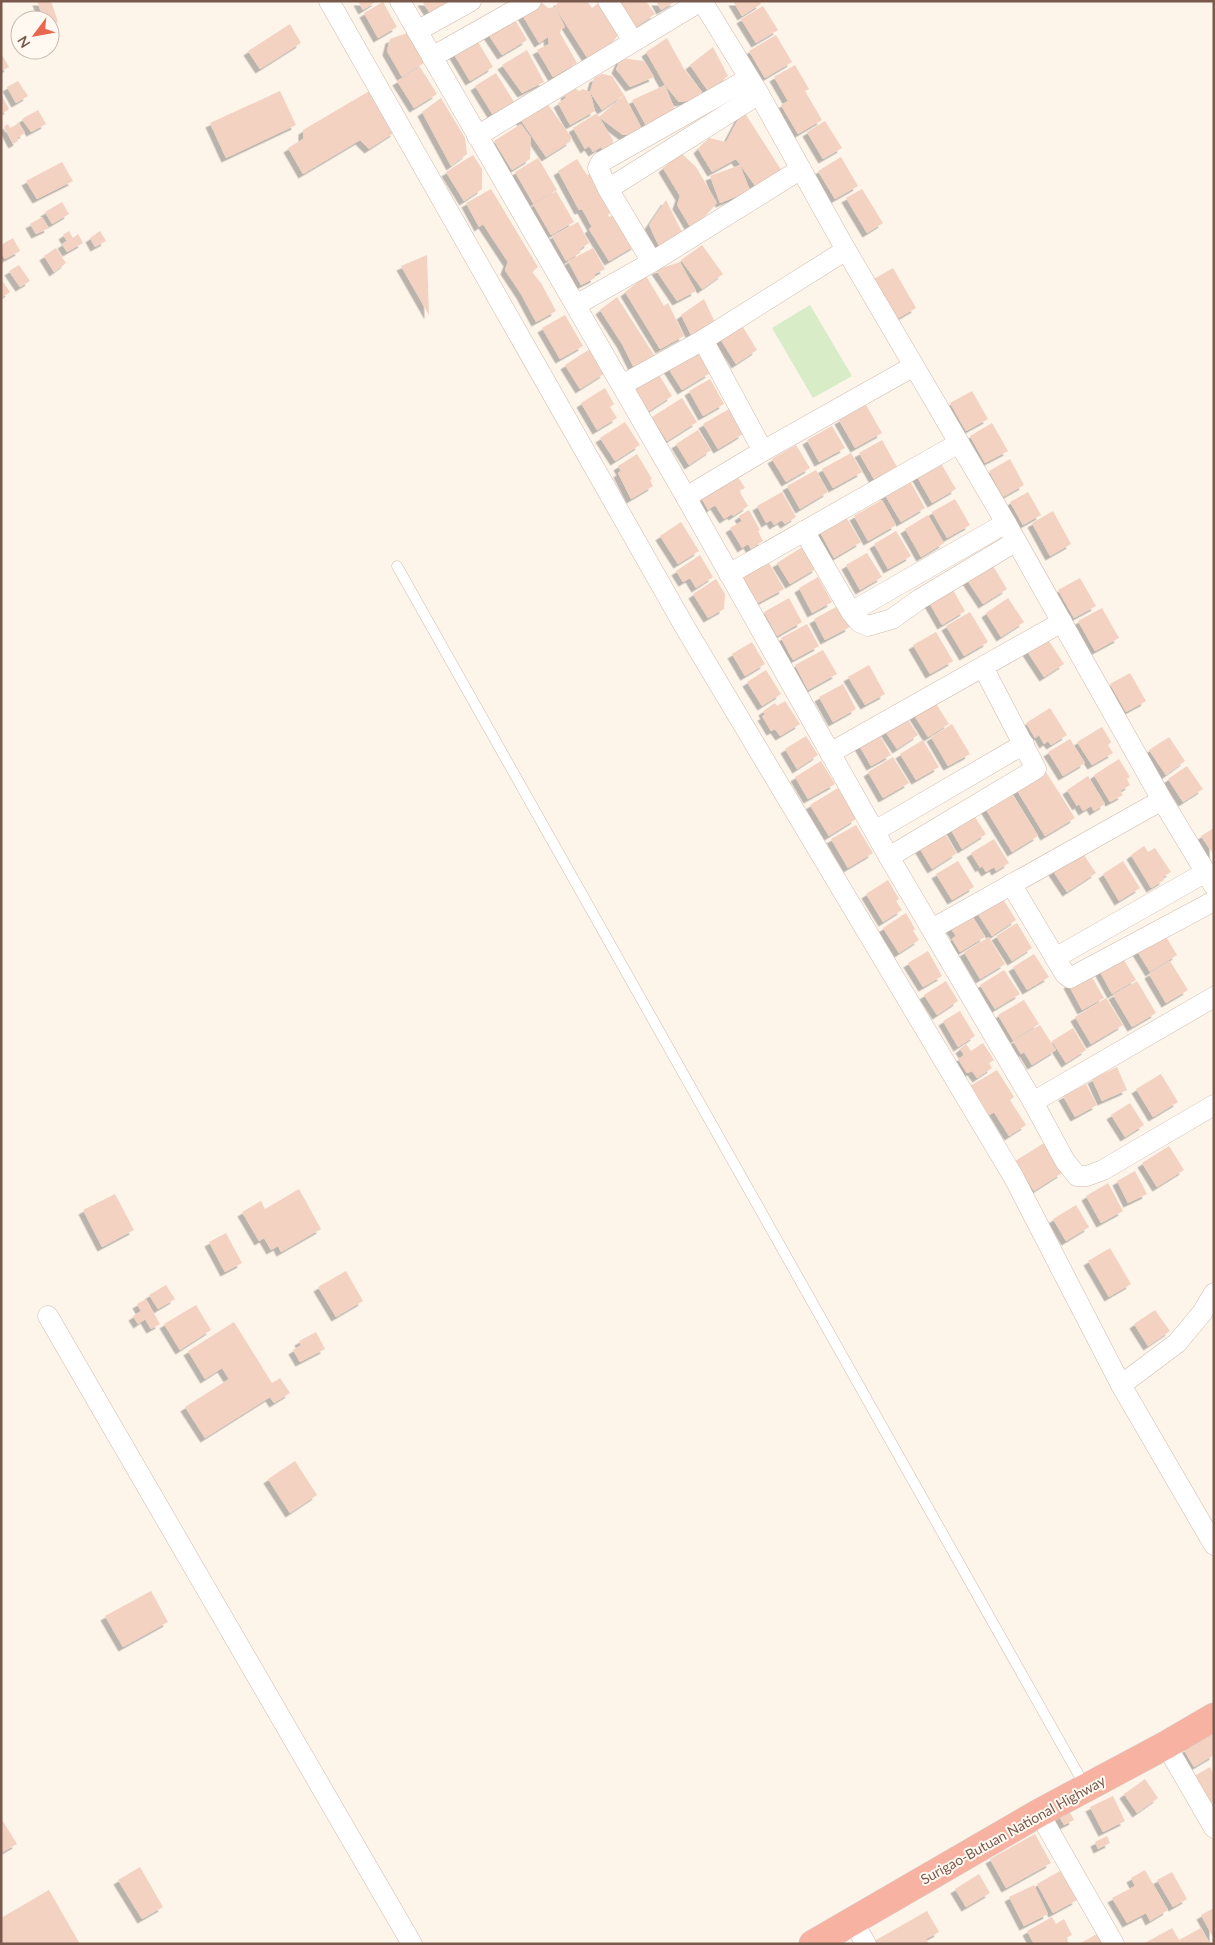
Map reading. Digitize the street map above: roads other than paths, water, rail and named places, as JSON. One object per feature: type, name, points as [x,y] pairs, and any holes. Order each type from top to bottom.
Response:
[{"type":"highway","name":"Surigao-Butuan National Highway","points":[[812,1944],[1039,1814],[1214,1717]]},
{"type":"street","points":[[330,1],[686,628],[1013,1176],[1121,1385],[1214,1545]]},
{"type":"street","points":[[400,1],[686,497],[889,857],[1033,1102],[1065,1161],[1077,1176],[1087,1176],[1103,1170],[1214,1105]]},
{"type":"street","points":[[417,31],[471,1]]},
{"type":"street","points":[[432,57],[531,1]]},
{"type":"street","points":[[608,1],[634,41]]},
{"type":"street","points":[[477,136],[701,1],[754,86],[846,250],[1006,523],[1162,800],[1210,879],[1055,958]]},
{"type":"street","points":[[652,262],[608,189],[598,168],[601,162],[754,86]]},
{"type":"street","points":[[608,189],[754,86]]},
{"type":"street","points":[[576,305],[652,262],[801,169]]},
{"type":"street","points":[[622,386],[703,340],[846,250]]},
{"type":"street","points":[[703,340],[763,451]]},
{"type":"street","points":[[686,497],[763,451],[914,366]]},
{"type":"street","points":[[729,574],[958,443]]},
{"type":"street","points":[[851,612],[1006,523]]},
{"type":"street","points":[[804,531],[851,612],[859,622],[868,626],[892,619],[920,599],[1015,542]]},
{"type":"street","points":[[830,753],[1062,622]]},
{"type":"street","points":[[889,857],[1036,769],[1036,765],[983,667]]},
{"type":"street","points":[[875,831],[1024,744]]},
{"type":"street","points":[[932,929],[1162,800]]},
{"type":"street","points":[[1011,884],[1064,974],[1070,978],[1214,901]]},
{"type":"street","points":[[1033,1102],[1214,998]]},
{"type":"street","points":[[1121,1385],[1177,1343],[1202,1314],[1214,1293]]},
{"type":"street","points":[[48,1316],[412,1944]]},
{"type":"street","points":[[1166,1745],[1214,1828]]},
{"type":"street","points":[[1039,1814],[1114,1944]]},
{"type":"street","points":[[852,1920],[866,1944]]},
{"type":"lane","points":[[397,566],[1087,1789]]}]
